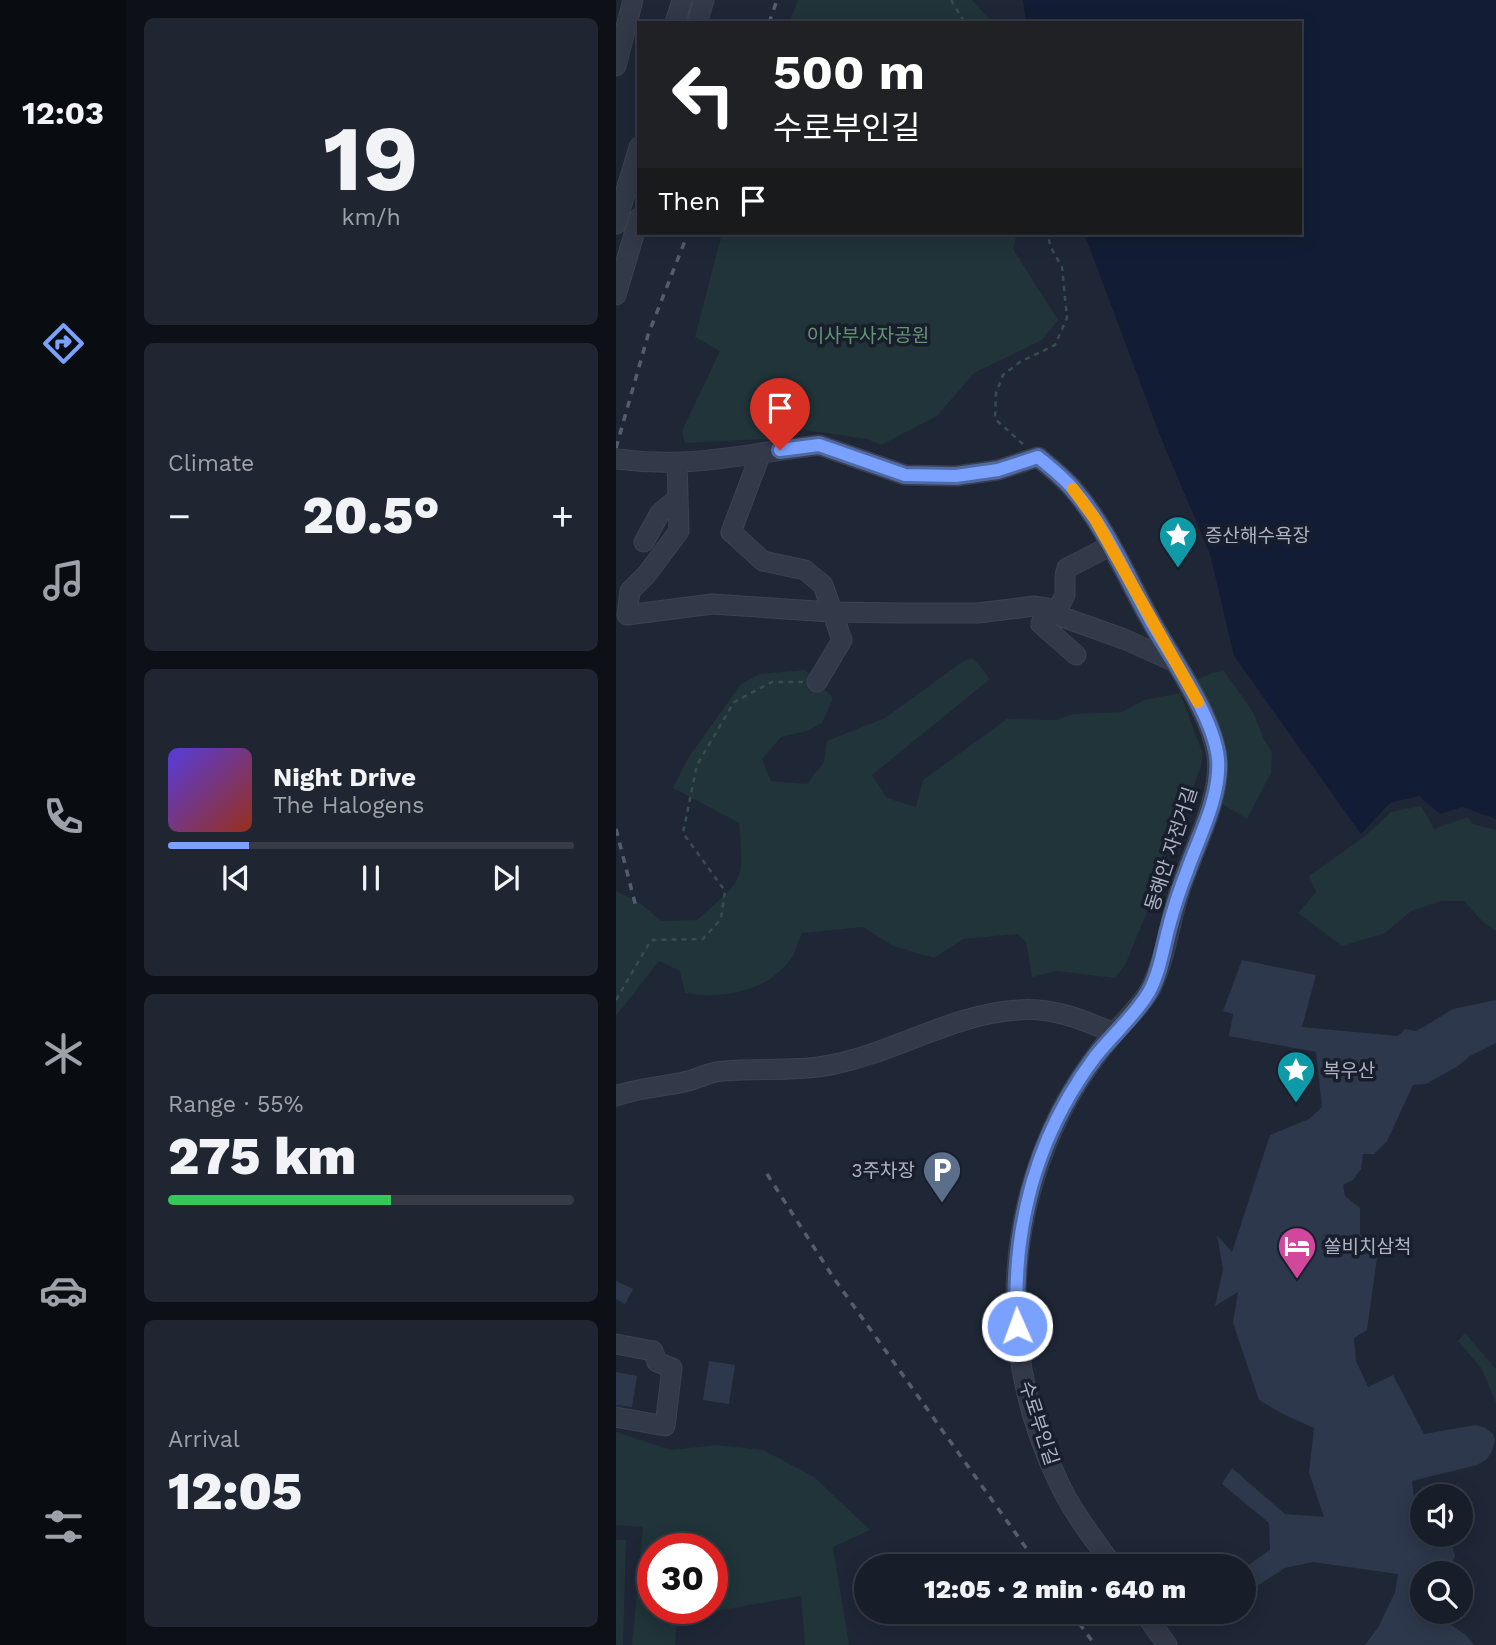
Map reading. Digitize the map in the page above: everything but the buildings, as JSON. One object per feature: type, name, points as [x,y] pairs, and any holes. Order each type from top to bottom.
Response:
[{"type":"street","points":[[616,66],[633,0]]},
{"type":"street","points":[[676,21],[682,0]]},
{"type":"street","points":[[698,21],[704,0]]},
{"type":"street","points":[[616,224],[637,154]]},
{"type":"street","points":[[616,295],[637,225]]},
{"type":"street","points":[[616,459],[651,464],[702,462],[819,445],[905,475],[956,476],[998,470],[1038,457]]},
{"type":"street","points":[[761,453],[731,532],[763,561],[805,570],[823,585],[842,640],[817,682]]},
{"type":"street","name":"수로부인길","points":[[1038,457],[1072,488],[1095,519],[1198,702],[1218,758],[1210,807],[1179,892],[1155,978],[1142,1003],[1094,1058],[1068,1099],[1040,1158],[1021,1228],[1017,1254],[1016,1297],[1025,1387],[1038,1432],[1059,1483],[1105,1554]]},
{"type":"street","points":[[677,463],[679,531],[630,590],[627,615],[712,604],[831,612],[978,613],[1020,606],[1051,610],[1173,661]]},
{"type":"street","points":[[644,542],[660,513],[678,498]]},
{"type":"street","points":[[1076,655],[1041,624],[1065,595],[1067,568],[1110,546]]},
{"type":"street","points":[[616,1096],[721,1070],[831,1065],[883,1051],[970,1018],[1008,1011],[1054,1011],[1114,1033]]},
{"type":"street","points":[[616,1344],[653,1351],[657,1362],[672,1368],[665,1426],[616,1417]]},
{"type":"street","points":[[1152,1624],[1167,1645]]},
{"type":"path","points":[[951,0],[964,21]]},
{"type":"path","points":[[1038,457],[995,419],[996,393],[1003,374],[1020,362],[1055,345],[1067,318],[1062,267],[1050,246],[1048,235]]},
{"type":"path","points":[[616,1000],[651,940],[704,939],[721,919],[725,891],[683,833],[697,765],[734,702],[772,682],[817,682]]},
{"type":"green space","points":[[798,0],[972,0],[991,21],[790,21]]},
{"type":"green space","name":"이사부사자공원","points":[[721,235],[1016,235],[1013,249],[1058,320],[1042,340],[974,373],[937,416],[881,445],[867,439],[805,430],[766,439],[685,443],[682,431],[720,351],[695,337]]},
{"type":"green space","points":[[973,658],[990,679],[872,775],[887,798],[916,807],[923,780],[1007,719],[1056,720],[1074,714],[1122,712],[1144,700],[1180,693],[1203,754],[1201,766],[1177,831],[1166,848],[1146,914],[1126,963],[1115,978],[1056,971],[1032,977],[1026,942],[1017,934],[963,939],[934,958],[893,946],[863,927],[802,933],[793,956],[781,970],[756,986],[729,994],[685,993],[680,971],[659,961],[616,1016],[616,891],[640,903],[661,921],[697,920],[732,888],[737,879],[741,859],[739,823],[673,788],[688,758],[741,684],[760,674],[805,670],[833,698],[822,723],[807,731],[781,737],[762,759],[771,781],[807,784],[824,762],[827,741],[885,718],[962,662]]},
{"type":"green space","points":[[1224,671],[1253,712],[1272,752],[1271,773],[1247,819],[1219,802],[1196,680]]},
{"type":"green space","points":[[1421,806],[1434,829],[1468,817],[1473,824],[1496,830],[1496,931],[1483,922],[1464,901],[1441,901],[1411,911],[1385,933],[1342,946],[1298,913],[1316,892],[1309,876],[1364,837],[1391,812]]},
{"type":"green space","points":[[1465,1333],[1496,1369],[1496,1403],[1482,1369],[1458,1341]]},
{"type":"green space","points":[[616,1432],[671,1450],[716,1445],[763,1450],[814,1477],[870,1530],[833,1547],[849,1645],[805,1645],[801,1596],[728,1609],[728,1533],[642,1533],[643,1527],[616,1525]]},
{"type":"green space","points":[[616,1540],[626,1540],[623,1645],[616,1645]]},
{"type":"green space","points":[[637,1591],[637,1624],[677,1624],[675,1645],[632,1645]]},
{"type":"water","points":[[1023,0],[1496,0],[1496,819],[1462,807],[1440,814],[1419,796],[1390,803],[1361,834],[1234,656],[1210,554],[1161,438],[1085,235],[1302,235],[1302,21],[1026,21]]},
{"type":"railway","points":[[770,21],[777,0]]},
{"type":"railway","points":[[616,448],[648,335],[687,235]]},
{"type":"railway","points":[[616,829],[636,907]]},
{"type":"railway","points":[[767,1174],[833,1277],[1030,1554]]},
{"type":"railway","points":[[1080,1624],[1095,1645]]},
{"type":"slow traffic","points":[[1073,489],[1095,519],[1198,702]]},
{"type":"place","name":"증산해수욕장","points":[[1178,569]]},
{"type":"place","name":"복우산","points":[[1296,1104]]},
{"type":"place","name":"3주차장","points":[[942,1204]]},
{"type":"place","name":"쏠비치삼척","points":[[1297,1280]]},
{"type":"route","points":[[780,450],[819,445],[905,475],[956,476],[998,470],[1038,457],[1072,488],[1095,519],[1198,702],[1214,742],[1218,758],[1217,775],[1210,807],[1179,892],[1155,978],[1142,1003],[1114,1033],[1080,1079],[1040,1158],[1027,1201],[1017,1254],[1017,1326]]}]
